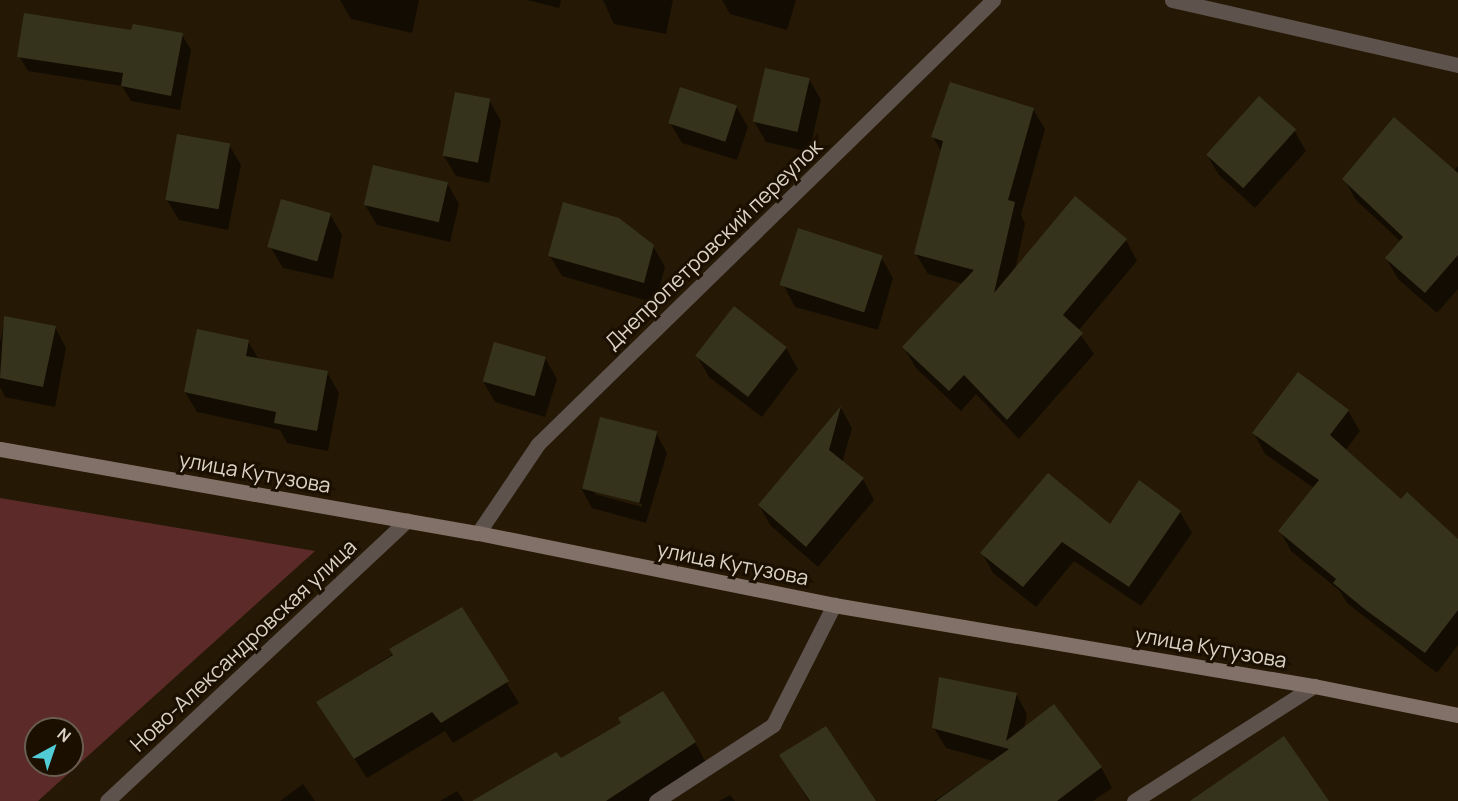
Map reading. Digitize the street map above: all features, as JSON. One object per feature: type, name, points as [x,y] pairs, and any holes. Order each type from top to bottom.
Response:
[{"type":"main road","name":"улица Кутузова","points":[[0,449],[478,533],[834,605],[1314,686],[1458,715]]},
{"type":"street","name":"Днепропетровский переулок","points":[[478,533],[538,444],[993,0]]},
{"type":"street","points":[[1173,0],[1458,65]]},
{"type":"street","name":"Ново-Александровская улица","points":[[107,801],[407,520]]},
{"type":"street","points":[[656,801],[773,725],[834,605]]},
{"type":"street","points":[[1134,801],[1314,686]]},
{"type":"shaded area","points":[[0,498],[315,551],[84,759],[84,717],[24,717],[24,777],[65,777],[38,801],[0,801]]},
{"type":"building","points":[[24,13],[131,30],[133,24],[183,33],[171,96],[121,86],[123,73],[17,57]]},
{"type":"building","points":[[765,68],[810,78],[797,132],[753,122]]},
{"type":"building","points":[[950,82],[1034,108],[1008,200],[1015,202],[994,293],[1075,196],[1127,239],[1063,315],[1083,333],[1007,420],[964,375],[949,391],[902,347],[974,270],[914,254],[943,141],[931,137]]},
{"type":"building","points":[[680,87],[737,106],[725,142],[668,123]]},
{"type":"building","points":[[455,92],[490,99],[478,163],[443,156]]},
{"type":"building","points":[[1259,96],[1296,129],[1243,188],[1206,155]]},
{"type":"building","points":[[1394,117],[1458,173],[1458,255],[1425,293],[1385,258],[1403,237],[1342,179]]},
{"type":"building","points":[[177,134],[230,143],[219,209],[165,200]]},
{"type":"building","points":[[373,165],[448,182],[439,222],[364,205]]},
{"type":"building","points":[[281,199],[331,213],[317,261],[267,247]]},
{"type":"building","points":[[563,202],[619,218],[654,245],[644,283],[548,256]]},
{"type":"building","points":[[798,228],[883,256],[864,313],[779,285]]},
{"type":"building","points":[[734,306],[787,347],[748,397],[695,356]]},
{"type":"building","points":[[4,316],[56,326],[43,387],[0,378]]},
{"type":"building","points":[[197,329],[249,340],[246,356],[328,371],[317,431],[274,423],[276,412],[184,392]]},
{"type":"building","points":[[494,342],[546,357],[535,396],[483,381]]},
{"type":"building","points":[[1298,372],[1349,410],[1330,435],[1401,499],[1407,492],[1458,539],[1458,610],[1425,653],[1333,583],[1336,579],[1278,531],[1319,480],[1252,433]]},
{"type":"building","points":[[841,406],[829,450],[864,478],[806,547],[758,505]]},
{"type":"building","points":[[600,417],[657,431],[639,503],[582,489]]},
{"type":"building","points":[[1048,473],[1110,524],[1139,480],[1181,511],[1129,587],[1062,542],[1023,587],[980,553]]},
{"type":"building","points":[[462,607],[509,681],[441,723],[432,712],[354,759],[316,702],[393,655],[389,649]]},
{"type":"building","points":[[939,677],[1017,693],[1006,741],[1054,704],[1102,767],[1057,801],[936,801],[1009,749],[932,728]]},
{"type":"building","points":[[663,691],[696,742],[606,801],[472,801],[556,752],[561,758],[621,723],[618,718]]},
{"type":"building","points":[[826,726],[876,801],[810,801],[779,755]]},
{"type":"building","points":[[1284,736],[1329,801],[1190,801]]}]
